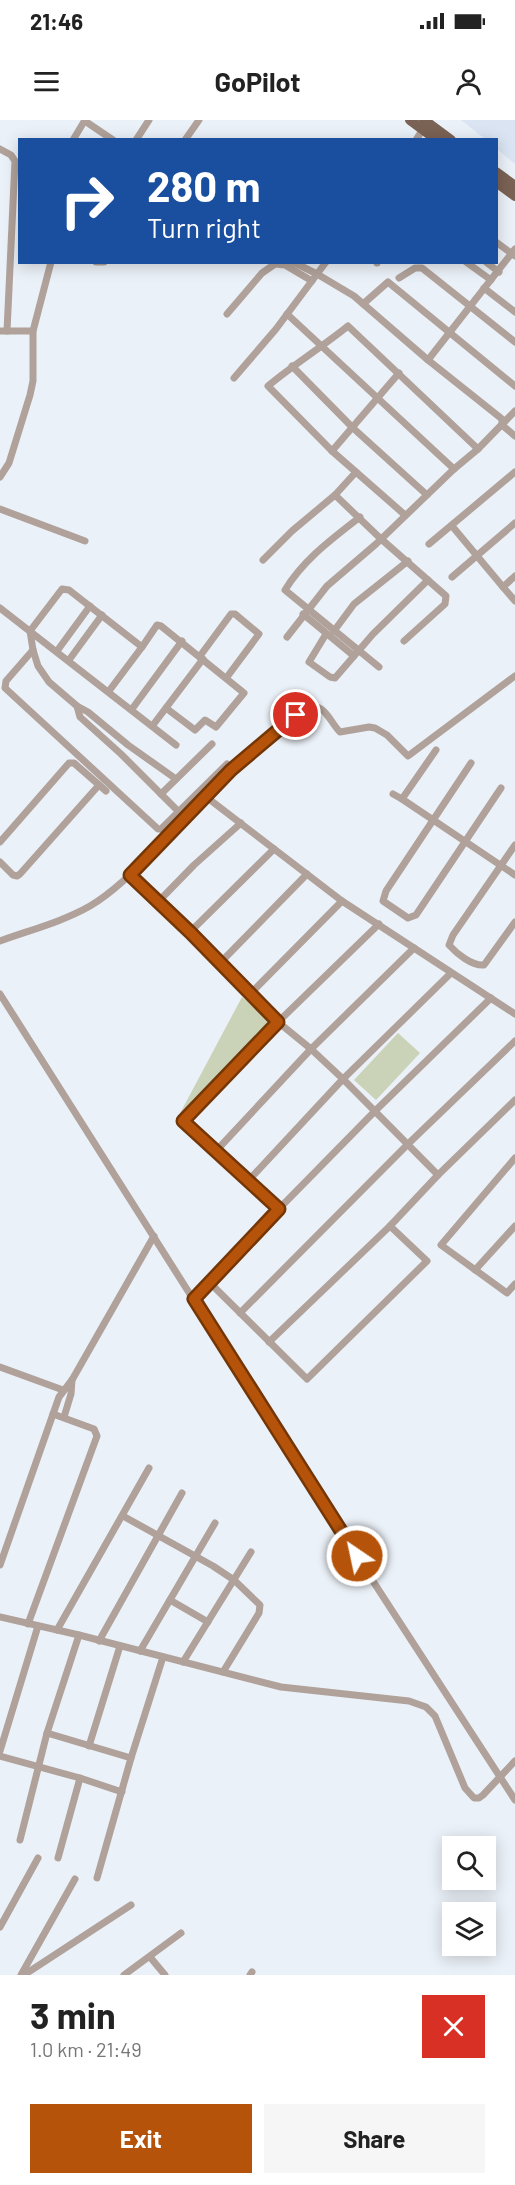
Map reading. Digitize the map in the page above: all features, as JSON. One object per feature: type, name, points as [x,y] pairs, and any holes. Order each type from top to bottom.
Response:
[{"type":"main road","points":[[410,120],[447,138]]},
{"type":"main road","points":[[424,125],[435,138]]},
{"type":"main road","points":[[498,173],[515,186]]},
{"type":"main road","points":[[498,183],[515,196]]},
{"type":"street","points":[[186,138],[199,120]]},
{"type":"street","points":[[73,138],[85,121],[110,138]]},
{"type":"street","points":[[137,138],[147,121]]},
{"type":"street","points":[[0,149],[15,161],[3,331],[33,331]]},
{"type":"street","points":[[428,360],[514,253],[498,243]]},
{"type":"street","points":[[0,477],[9,463],[30,395],[33,381],[33,331],[50,264]]},
{"type":"street","points":[[227,314],[262,273],[274,264],[285,265],[312,281]]},
{"type":"street","points":[[297,264],[317,274],[363,304],[502,419],[502,425],[515,436]]},
{"type":"street","points":[[234,378],[324,264]]},
{"type":"street","points":[[469,264],[491,280]]},
{"type":"street","points":[[489,264],[499,272]]},
{"type":"street","points":[[399,278],[420,267],[515,342]]},
{"type":"street","points":[[363,304],[388,282],[515,386]]},
{"type":"street","points":[[484,288],[515,312]]},
{"type":"street","points":[[287,314],[454,469]]},
{"type":"street","points":[[405,515],[332,451],[268,386],[348,326],[478,449]]},
{"type":"street","points":[[292,366],[353,428],[427,495]]},
{"type":"street","points":[[332,451],[399,373]]},
{"type":"street","points":[[287,637],[327,585],[478,449],[515,411]]},
{"type":"street","points":[[429,544],[515,471]]},
{"type":"street","points":[[263,560],[292,531],[335,495],[356,472]]},
{"type":"street","points":[[335,495],[446,596],[446,601],[404,641]]},
{"type":"street","points":[[0,509],[85,541]]},
{"type":"street","points":[[360,517],[308,559],[285,590],[326,634],[379,667]]},
{"type":"street","points":[[452,577],[515,523]]},
{"type":"street","points":[[452,526],[515,601]]},
{"type":"street","points":[[334,630],[354,604],[408,561]]},
{"type":"street","points":[[503,587],[515,576]]},
{"type":"street","points":[[326,634],[309,659],[313,666],[335,678],[428,580]]},
{"type":"street","points":[[141,647],[64,588],[30,632],[38,666],[45,678],[77,706],[176,779]]},
{"type":"street","points":[[57,651],[90,606]]},
{"type":"street","points":[[0,608],[176,744]]},
{"type":"street","points":[[305,611],[334,630],[357,653]]},
{"type":"street","points":[[153,725],[231,614],[235,614],[259,634],[227,677]]},
{"type":"street","points":[[69,660],[102,615]]},
{"type":"street","points":[[108,691],[159,625],[182,641],[244,693],[217,727],[205,720],[195,730],[166,708]]},
{"type":"street","points":[[132,709],[182,641]]},
{"type":"street","points":[[33,650],[6,681],[4,686],[6,689],[157,829],[161,829],[227,764]]},
{"type":"street","points":[[0,940],[75,914],[91,905],[130,875],[205,796],[262,742],[307,708],[313,706],[321,709],[340,732],[369,727],[382,731],[408,756],[515,676]]},
{"type":"street","points":[[77,706],[80,717],[185,818]]},
{"type":"street","points":[[161,794],[212,744]]},
{"type":"street","points":[[121,754],[128,745]]},
{"type":"street","points":[[402,800],[436,750]]},
{"type":"street","points":[[0,842],[69,763],[74,763],[106,791]]},
{"type":"street","points":[[471,763],[383,895],[383,901],[408,918],[413,917],[501,788]]},
{"type":"street","points":[[0,862],[13,875],[20,874],[99,785]]},
{"type":"street","points":[[393,794],[515,874]]},
{"type":"street","points":[[205,796],[342,901],[515,1014]]},
{"type":"street","points":[[158,902],[194,865],[241,823]]},
{"type":"street","points":[[515,845],[453,935],[449,945],[464,958],[484,965],[515,922]]},
{"type":"street","points":[[190,932],[274,849]]},
{"type":"street","points":[[221,962],[307,874]]},
{"type":"street","points":[[130,875],[221,962],[278,1022],[343,1079],[438,1176]]},
{"type":"street","points":[[250,994],[342,901]]},
{"type":"street","points":[[279,1209],[183,1121],[278,1022],[379,924]]},
{"type":"street","points":[[216,1151],[311,1049],[414,948]]},
{"type":"street","points":[[248,1181],[343,1079],[451,973]]},
{"type":"street","points":[[0,994],[319,1498],[515,1800]]},
{"type":"street","points":[[194,1299],[208,1281],[375,1111],[491,998]]},
{"type":"street","points":[[240,1313],[408,1144],[515,1041]]},
{"type":"street","points":[[269,1342],[390,1226],[515,1100]]},
{"type":"street","points":[[515,1158],[441,1245],[507,1293],[515,1284]]},
{"type":"street","points":[[208,1281],[307,1379],[427,1261],[390,1226]]},
{"type":"street","points":[[475,1270],[515,1226]]},
{"type":"street","points":[[0,1565],[63,1390],[72,1380],[154,1236]]},
{"type":"street","points":[[0,1367],[63,1390]]},
{"type":"street","points":[[64,1417],[71,1394],[72,1380]]},
{"type":"street","points":[[28,1624],[97,1436],[94,1429],[53,1414]]},
{"type":"street","points":[[57,1630],[149,1468]]},
{"type":"street","points":[[99,1641],[182,1493]]},
{"type":"street","points":[[123,1516],[196,1556],[234,1580],[261,1608],[223,1672]]},
{"type":"street","points":[[140,1652],[215,1523]]},
{"type":"street","points":[[183,1662],[251,1552]]},
{"type":"street","points":[[170,1600],[208,1622]]},
{"type":"street","points":[[0,1617],[295,1690],[396,1699],[421,1704],[435,1716],[469,1795],[474,1798],[479,1798],[515,1761]]},
{"type":"street","points":[[0,1751],[38,1626]]},
{"type":"street","points":[[20,1840],[47,1733],[79,1635]]},
{"type":"street","points":[[89,1746],[120,1646]]},
{"type":"street","points":[[97,1878],[163,1657]]},
{"type":"street","points":[[47,1733],[131,1758]]},
{"type":"street","points":[[0,1756],[122,1792]]},
{"type":"street","points":[[58,1858],[80,1778]]},
{"type":"street","points":[[0,1927],[38,1858]]},
{"type":"street","points":[[22,1975],[75,1879]]},
{"type":"street","points":[[22,1975],[131,1905]]},
{"type":"street","points":[[124,1975],[181,1933]]},
{"type":"street","points":[[150,1957],[165,1975]]},
{"type":"shaded area","points":[[461,120],[515,120],[515,164],[498,150],[498,138],[484,138]]},
{"type":"green space","points":[[242,997],[272,1024],[177,1119]]},
{"type":"green space","points":[[398,1033],[420,1053],[376,1100],[354,1080]]},
{"type":"route","points":[[296,715],[231,770],[130,875],[221,962],[278,1022],[183,1121],[279,1209],[208,1281],[194,1299],[357,1556]]}]
